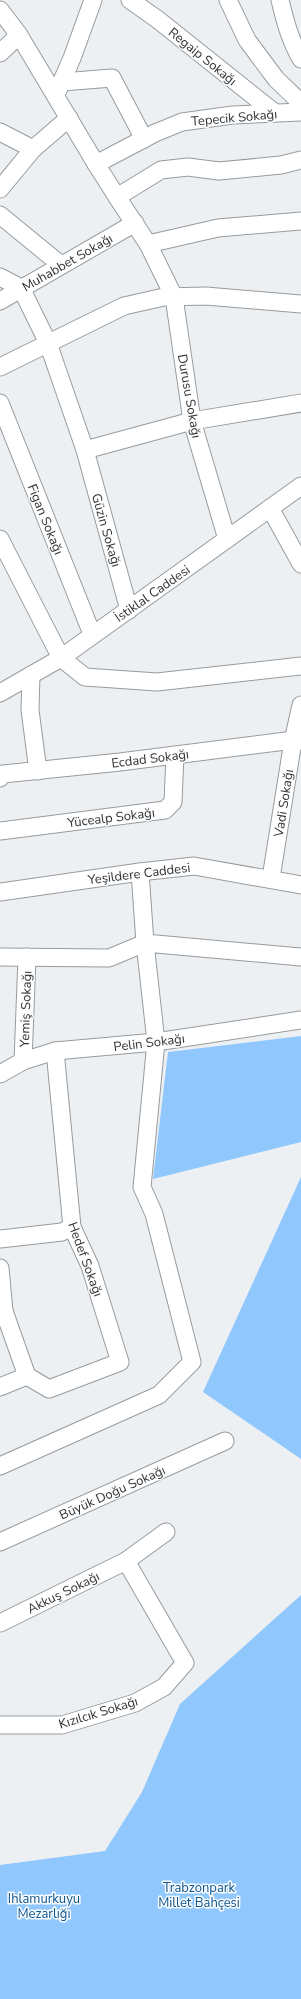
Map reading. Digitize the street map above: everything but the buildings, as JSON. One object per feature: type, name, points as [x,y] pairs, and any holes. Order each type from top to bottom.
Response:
[{"type":"street","points":[[59,89],[93,0]]},
{"type":"street","name":"Regaip Sokağı","points":[[130,0],[157,19],[275,113]]},
{"type":"street","points":[[228,0],[248,40],[276,79],[301,103]]},
{"type":"street","points":[[284,3],[293,46],[301,58]]},
{"type":"street","points":[[0,10],[59,89],[69,118],[117,197],[161,170],[188,167],[219,171],[281,165],[301,160]]},
{"type":"street","points":[[0,52],[19,35]]},
{"type":"street","points":[[59,89],[112,78],[144,139]]},
{"type":"street","name":"Tepecik Sokağı","points":[[96,164],[144,139],[182,122],[233,115],[301,112]]},
{"type":"street","points":[[0,189],[33,149],[69,118]]},
{"type":"street","points":[[0,132],[33,149]]},
{"type":"street","name":"Durusu Sokağı","points":[[117,197],[148,244],[174,297],[192,421],[227,539]]},
{"type":"street","points":[[0,215],[61,265]]},
{"type":"street","points":[[148,244],[218,228],[301,221]]},
{"type":"street","name":"Muhabbet Sokağı","points":[[0,300],[135,223]]},
{"type":"street","points":[[0,277],[21,288]]},
{"type":"street","name":"Güzin Sokağı","points":[[21,288],[48,343],[85,450],[129,610]]},
{"type":"street","points":[[0,366],[124,306],[164,297],[206,296],[301,304]]},
{"type":"street","name":"Figan Sokağı","points":[[0,403],[92,634]]},
{"type":"street","points":[[85,450],[192,421],[301,403]]},
{"type":"street","name":"İstiklal Caddesi","points":[[0,693],[61,658],[92,634],[129,610],[301,486]]},
{"type":"street","points":[[270,508],[301,564]]},
{"type":"street","points":[[0,539],[61,658],[85,677],[157,682],[301,666]]},
{"type":"street","points":[[31,675],[30,710],[38,771]]},
{"type":"street","name":"Vadi Sokağı","points":[[271,878],[297,741],[301,705]]},
{"type":"street","name":"Ecdad Sokağı","points":[[0,778],[3,774],[297,741]]},
{"type":"street","name":"Yücealp Sokağı","points":[[0,831],[165,810],[173,802],[175,755]]},
{"type":"street","name":"Yeşildere Caddesi","points":[[0,892],[140,872],[194,866],[271,878],[301,885]]},
{"type":"street","points":[[0,1466],[159,1395],[192,1362],[154,1214],[142,1187],[156,1042],[145,943],[140,872]]},
{"type":"street","points":[[0,957],[21,959],[27,957],[108,958],[145,943],[301,957]]},
{"type":"street","name":"Yemiş Sokağı","points":[[23,1061],[27,957]]},
{"type":"street","name":"Pelin Sokağı","points":[[0,1074],[23,1061],[55,1051],[156,1042],[301,1020]]},
{"type":"street","name":"Hedef Sokağı","points":[[27,1376],[49,1389],[120,1362],[90,1266],[72,1227],[55,1051]]},
{"type":"street","points":[[0,1239],[62,1232],[72,1227]]},
{"type":"street","points":[[0,1268],[2,1312],[27,1376],[0,1387]]},
{"type":"street","name":"Büyük Doğu Sokağı","points":[[0,1542],[225,1441]]},
{"type":"street","name":"Akkuş Sokağı","points":[[0,1623],[126,1561],[166,1532]]},
{"type":"street","name":"Kızılcık Sokağı","points":[[0,1725],[62,1725],[135,1703],[164,1686],[185,1664],[126,1561]]},
{"type":"green space","points":[[301,1036],[301,1142],[153,1179],[168,1052]]},
{"type":"green space","points":[[301,1177],[301,1459],[203,1392]]},
{"type":"green space","name":"Trabzonpark Millet Bahçesi","points":[[301,1595],[301,1999],[0,1999],[0,1865],[105,1851],[142,1792],[180,1704]]},
{"type":"park label","name":"Ihlamurkuyu Mezarlığı","points":[[44,1906]]}]
